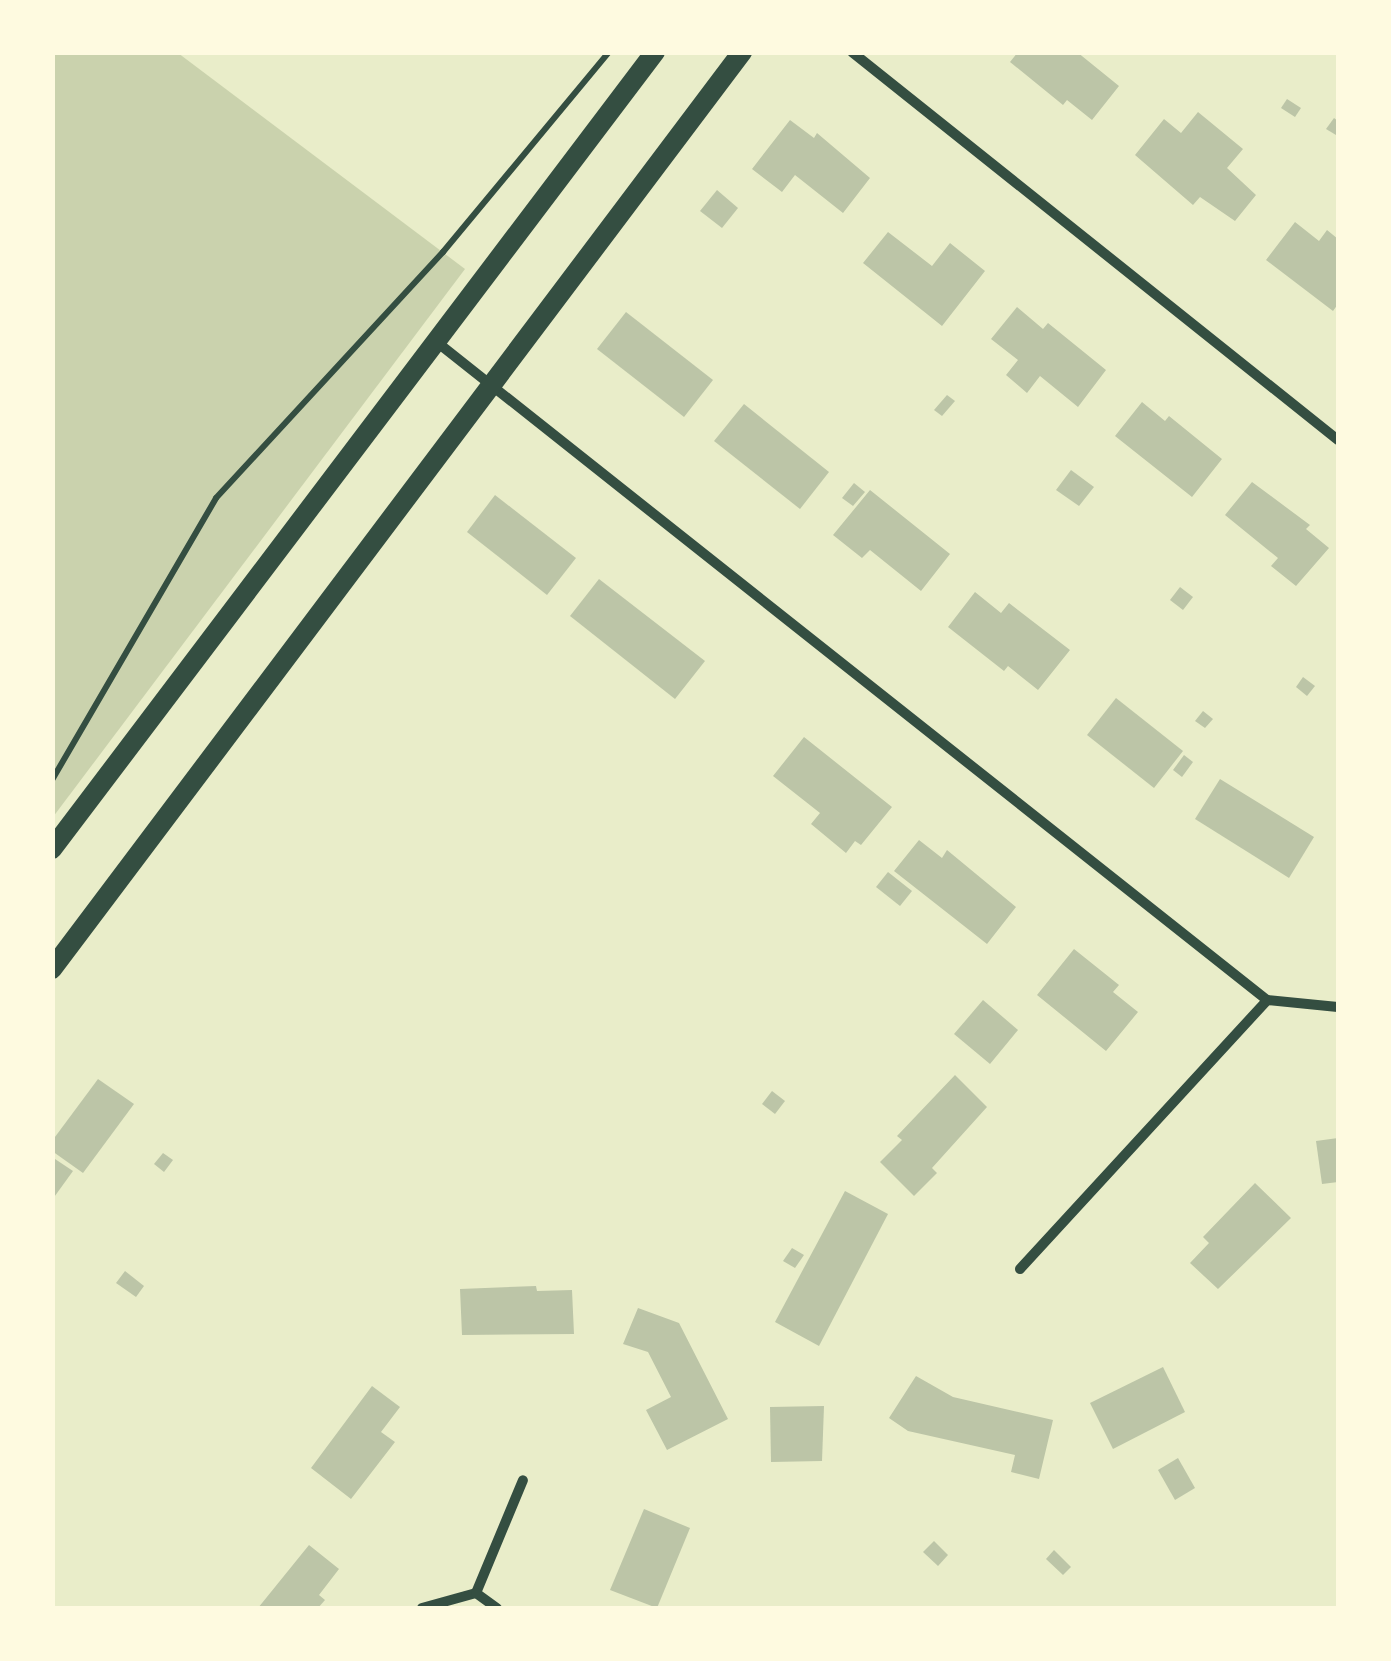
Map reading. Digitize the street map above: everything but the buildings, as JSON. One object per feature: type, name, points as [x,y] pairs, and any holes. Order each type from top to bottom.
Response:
[{"type":"main road","points":[[52,850],[655,52]]},
{"type":"main road","points":[[52,969],[742,52]]},
{"type":"street","points":[[852,52],[1338,440]]},
{"type":"street","points":[[438,343],[1267,1000],[1338,1007]]},
{"type":"street","points":[[1020,1269],[1267,1000]]},
{"type":"street","points":[[476,1593],[523,1480]]},
{"type":"street","points":[[422,1608],[476,1593]]},
{"type":"street","points":[[476,1593],[497,1608]]},
{"type":"path","points":[[52,780],[216,498],[443,252],[609,52]]},
{"type":"green space","points":[[53,53],[178,53],[465,269],[53,817]]}]
